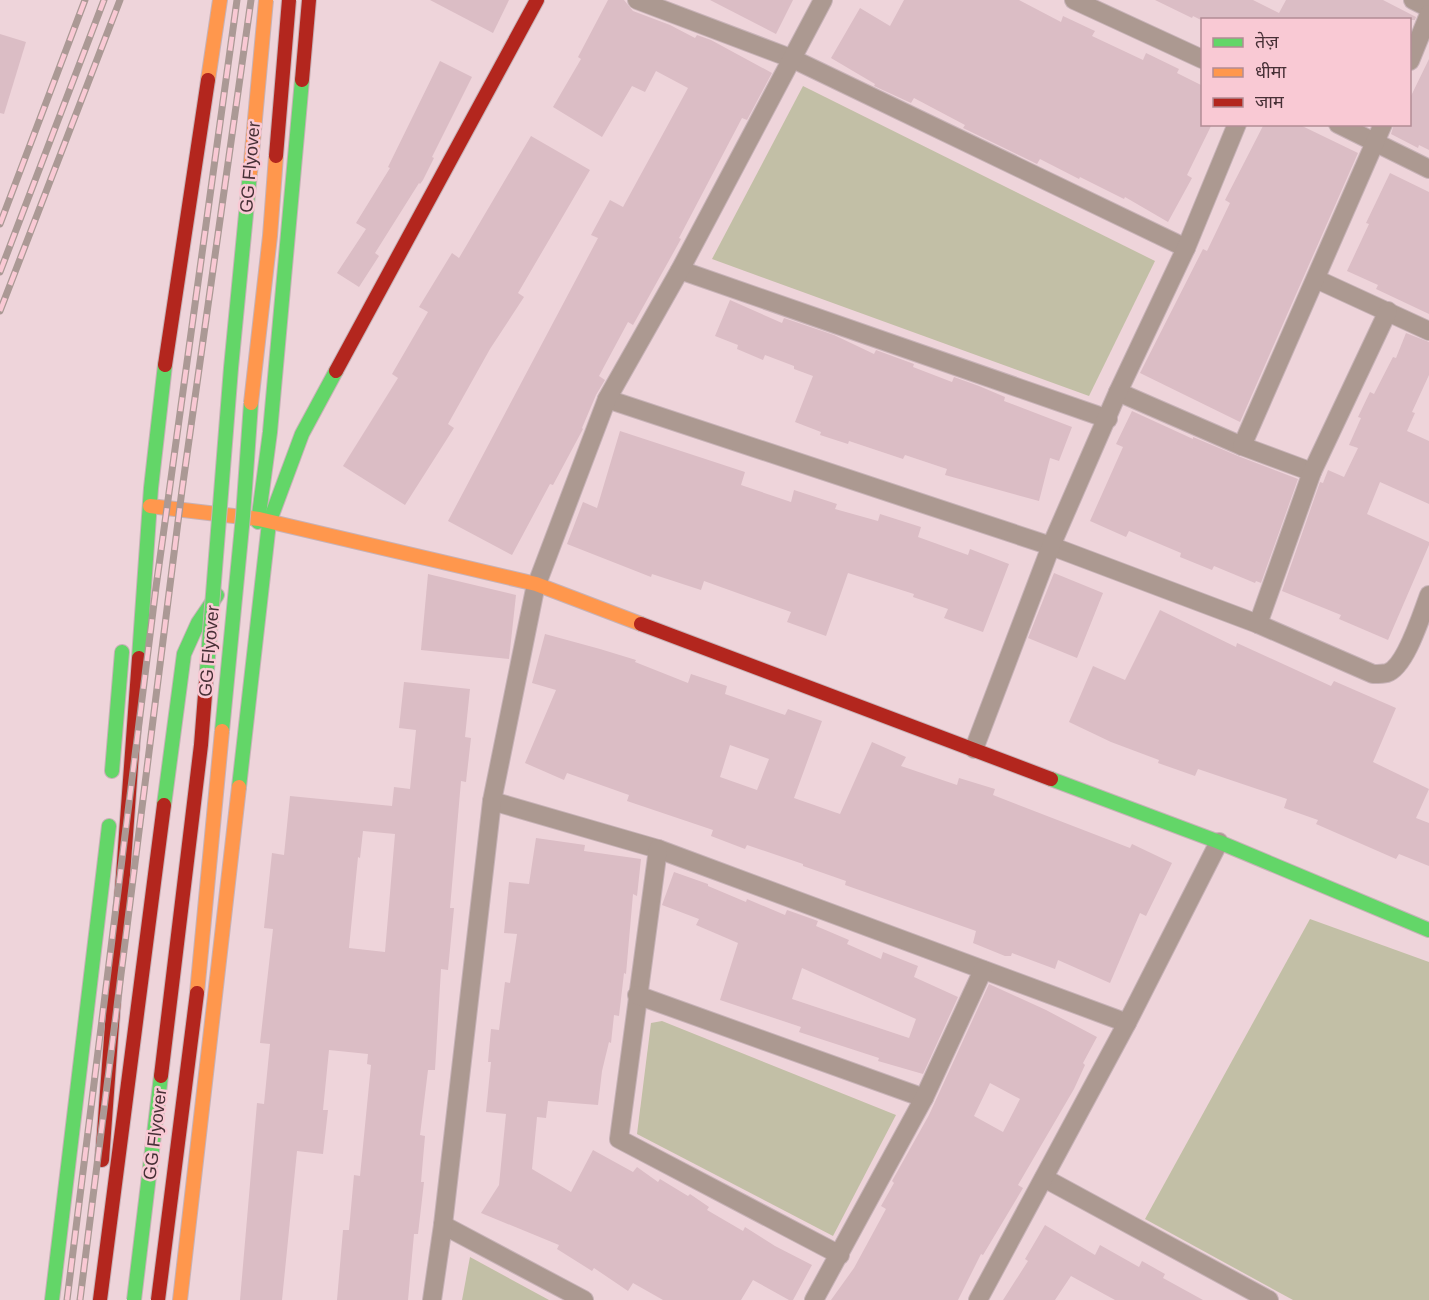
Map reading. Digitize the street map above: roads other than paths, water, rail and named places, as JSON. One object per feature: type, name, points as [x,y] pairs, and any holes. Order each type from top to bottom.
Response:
[{"type":"main road","points":[[101,1174],[159,408],[220,0]]},
{"type":"main road","name":"GG Flyover","points":[[134,1300],[201,746],[230,380],[266,0]]},
{"type":"main road","name":"GG Flyover","points":[[158,1300],[198,979],[243,516],[252,384],[270,236],[289,0]]},
{"type":"main road","points":[[180,1300],[264,521],[309,0]]},
{"type":"main road","points":[[100,1300],[184,654],[204,611],[230,580],[246,555],[264,521],[302,434],[537,0]]},
{"type":"main road","points":[[150,506],[264,521],[536,584],[1219,842],[1429,930]]},
{"type":"main road","points":[[131,544],[150,506]]},
{"type":"main road","points":[[112,780],[123,639]]},
{"type":"main road","points":[[52,1300],[110,815]]},
{"type":"main road","points":[[86,1300],[98,1210]]},
{"type":"street","points":[[637,0],[793,59],[1186,248]]},
{"type":"street","points":[[432,1300],[443,1225],[492,801],[536,584],[607,399],[680,270],[823,0]]},
{"type":"street","points":[[1074,0],[1201,58]]},
{"type":"street","points":[[1413,0],[1429,8]]},
{"type":"street","points":[[1411,59],[1429,14]]},
{"type":"street","points":[[974,749],[1051,546],[1118,392],[1186,248],[1236,126]]},
{"type":"street","points":[[1342,126],[1429,169]]},
{"type":"street","points":[[1242,446],[1382,126]]},
{"type":"street","points":[[680,270],[1107,419]]},
{"type":"street","points":[[1316,279],[1429,331]]},
{"type":"street","points":[[1258,624],[1312,472],[1388,311]]},
{"type":"street","points":[[1118,392],[1242,446],[1312,472]]},
{"type":"street","points":[[607,399],[1051,546],[1258,624],[1372,674],[1387,673],[1396,667],[1404,656],[1429,595]]},
{"type":"street","points":[[492,801],[658,849],[1127,1023]]},
{"type":"street","points":[[978,1300],[1127,1023],[1219,842]]},
{"type":"street","points":[[658,849],[619,1138],[840,1255]]},
{"type":"street","points":[[814,1300],[924,1098],[983,970]]},
{"type":"street","points":[[637,995],[924,1098]]},
{"type":"street","points":[[1044,1178],[1267,1299]]},
{"type":"street","points":[[443,1225],[584,1300]]},
{"type":"railway","points":[[0,224],[85,0]]},
{"type":"railway","points":[[0,272],[104,0]]},
{"type":"railway","points":[[0,311],[120,0]]},
{"type":"railway","points":[[67,1300],[156,587],[237,0]]},
{"type":"railway","points":[[80,1300],[182,490],[251,0]]}]
